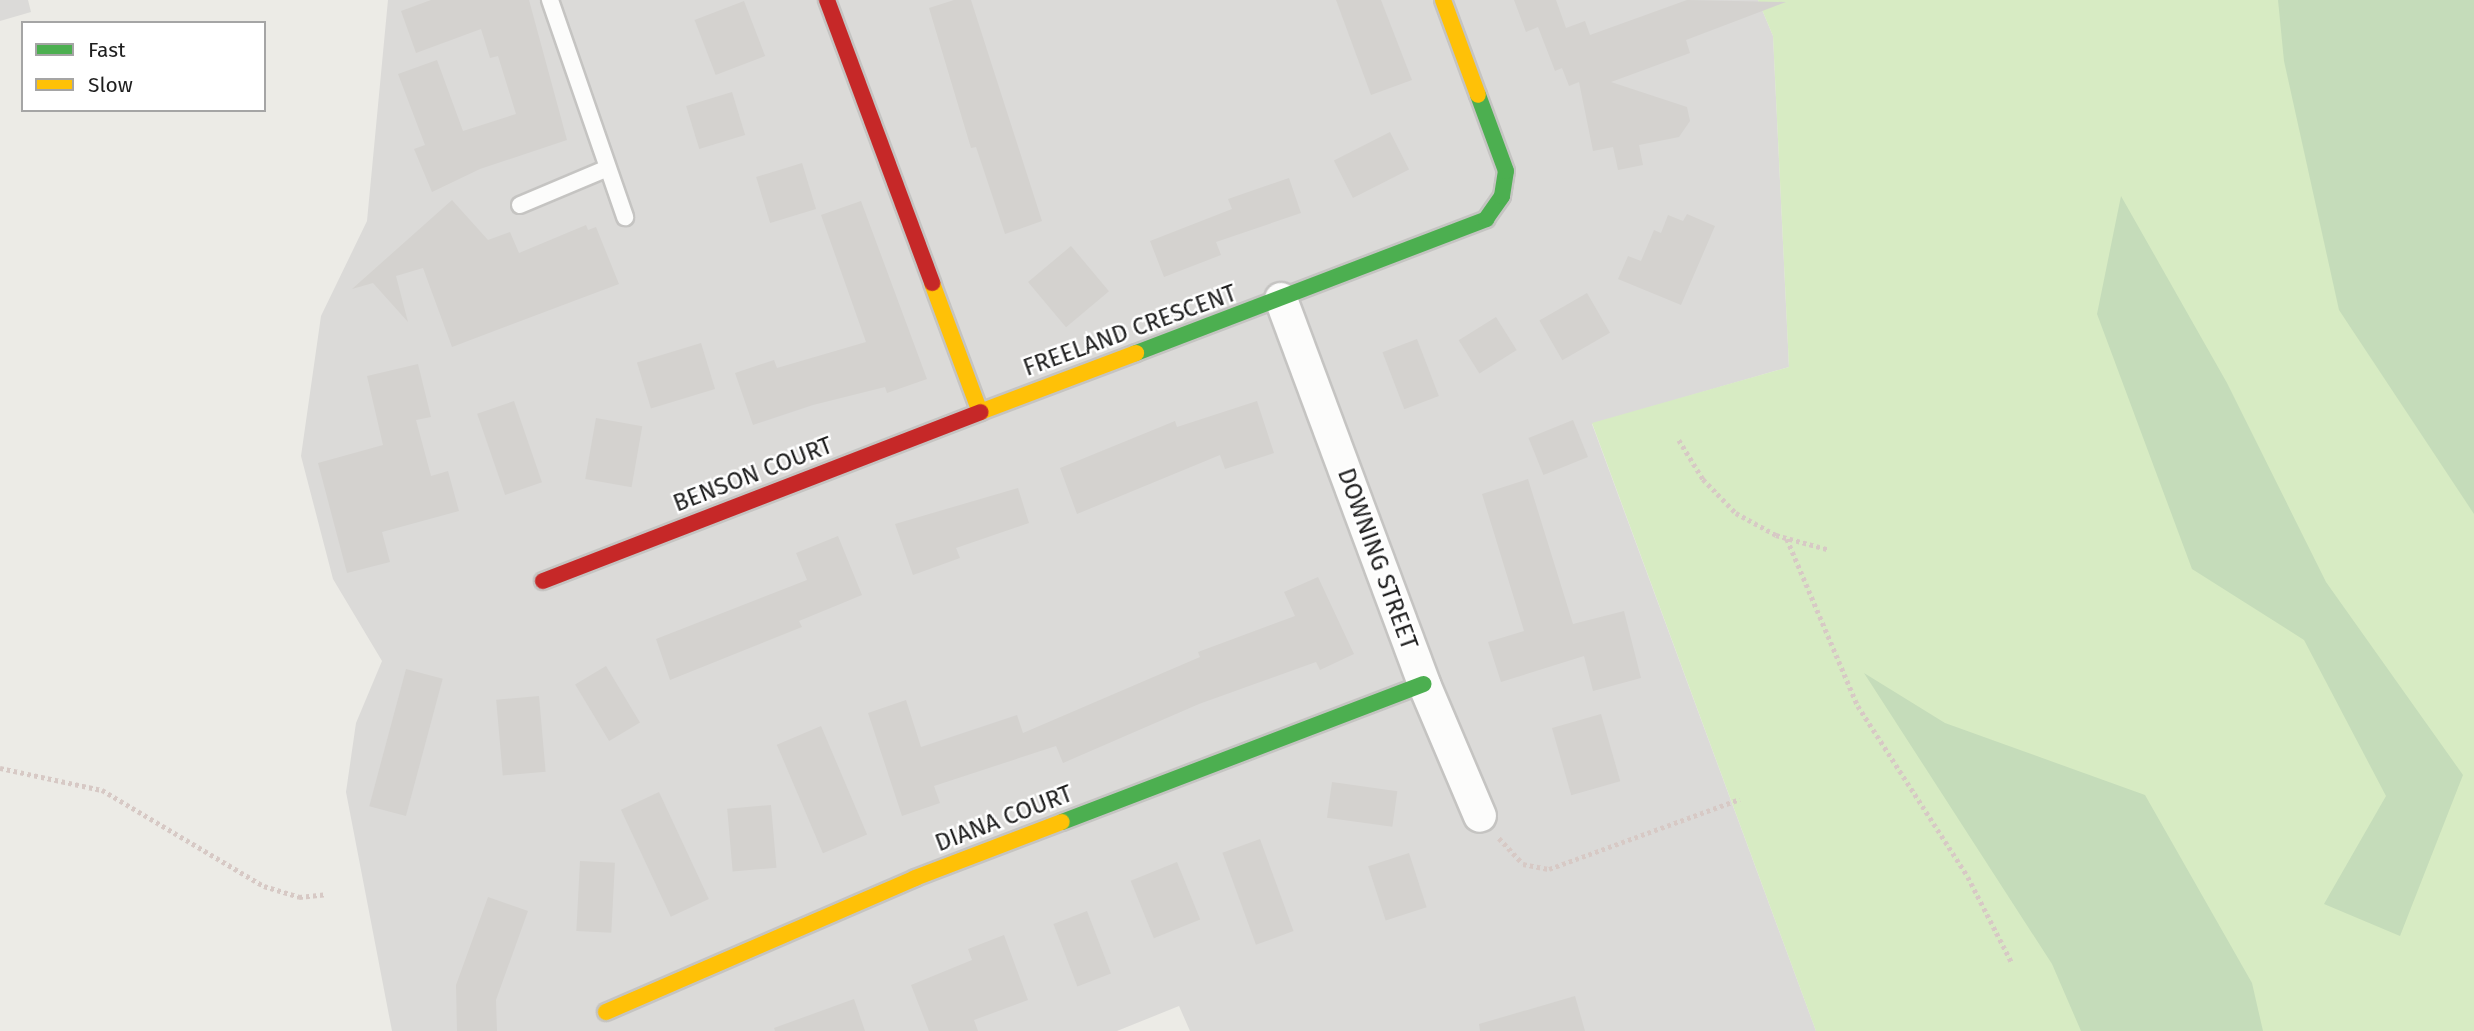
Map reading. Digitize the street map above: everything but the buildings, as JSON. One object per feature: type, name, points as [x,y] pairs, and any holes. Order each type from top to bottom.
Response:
[{"type":"street","points":[[827,0],[980,411]]},
{"type":"street","name":"FREELAND CRESCENT","points":[[980,411],[1463,230],[1486,219],[1502,197],[1506,171],[1443,0]]},
{"type":"street","name":"DOWNING STREET","points":[[1281,299],[1424,684],[1480,816]]},
{"type":"street","name":"BENSON COURT","points":[[544,581],[980,411]]},
{"type":"street","name":"DIANA COURT","points":[[606,1012],[915,878],[1424,684]]},
{"type":"lane","points":[[550,0],[625,216]]},
{"type":"lane","points":[[520,205],[608,168]]},
{"type":"path","points":[[1679,440],[1720,500],[1787,539],[1827,549]]},
{"type":"path","points":[[1787,539],[1858,706],[1968,877],[2012,962]]},
{"type":"path","points":[[0,768],[102,790],[264,886],[299,897],[326,894]]},
{"type":"path","points":[[1480,816],[1523,864],[1549,869],[1740,799]]},
{"type":"shaded area","points":[[0,0],[28,0],[31,12],[0,21]]},
{"type":"shaded area","points":[[388,0],[1758,0],[1773,36],[1789,367],[1592,424],[1816,1031],[1190,1031],[1179,1006],[1117,1031],[392,1031],[346,792],[356,723],[382,661],[333,579],[301,456],[321,316],[367,221]]},
{"type":"green space","points":[[1758,0],[2474,0],[2474,1031],[1816,1031],[1592,423],[1789,367],[1773,36]]},
{"type":"green space","points":[[2278,0],[2474,0],[2474,514],[2339,310],[2284,61]]},
{"type":"green space","points":[[2121,196],[2227,383],[2326,582],[2463,775],[2400,936],[2324,904],[2386,796],[2304,640],[2192,569],[2097,314]]},
{"type":"green space","points":[[1864,673],[1945,723],[2145,795],[2252,983],[2263,1031],[2081,1031],[2052,964]]},
{"type":"traffic: fast","points":[[1136,353],[1486,219],[1502,196],[1506,171],[1478,95]]},
{"type":"traffic: fast","points":[[1062,822],[1424,684]]},
{"type":"traffic: slow","points":[[1443,0],[1478,95]]},
{"type":"traffic: slow","points":[[932,283],[980,412],[1136,353]]},
{"type":"traffic: slow","points":[[606,1012],[915,878],[1062,822]]},
{"type":"traffic: jam","points":[[827,0],[932,283]]},
{"type":"traffic: jam","points":[[543,581],[980,412]]}]
